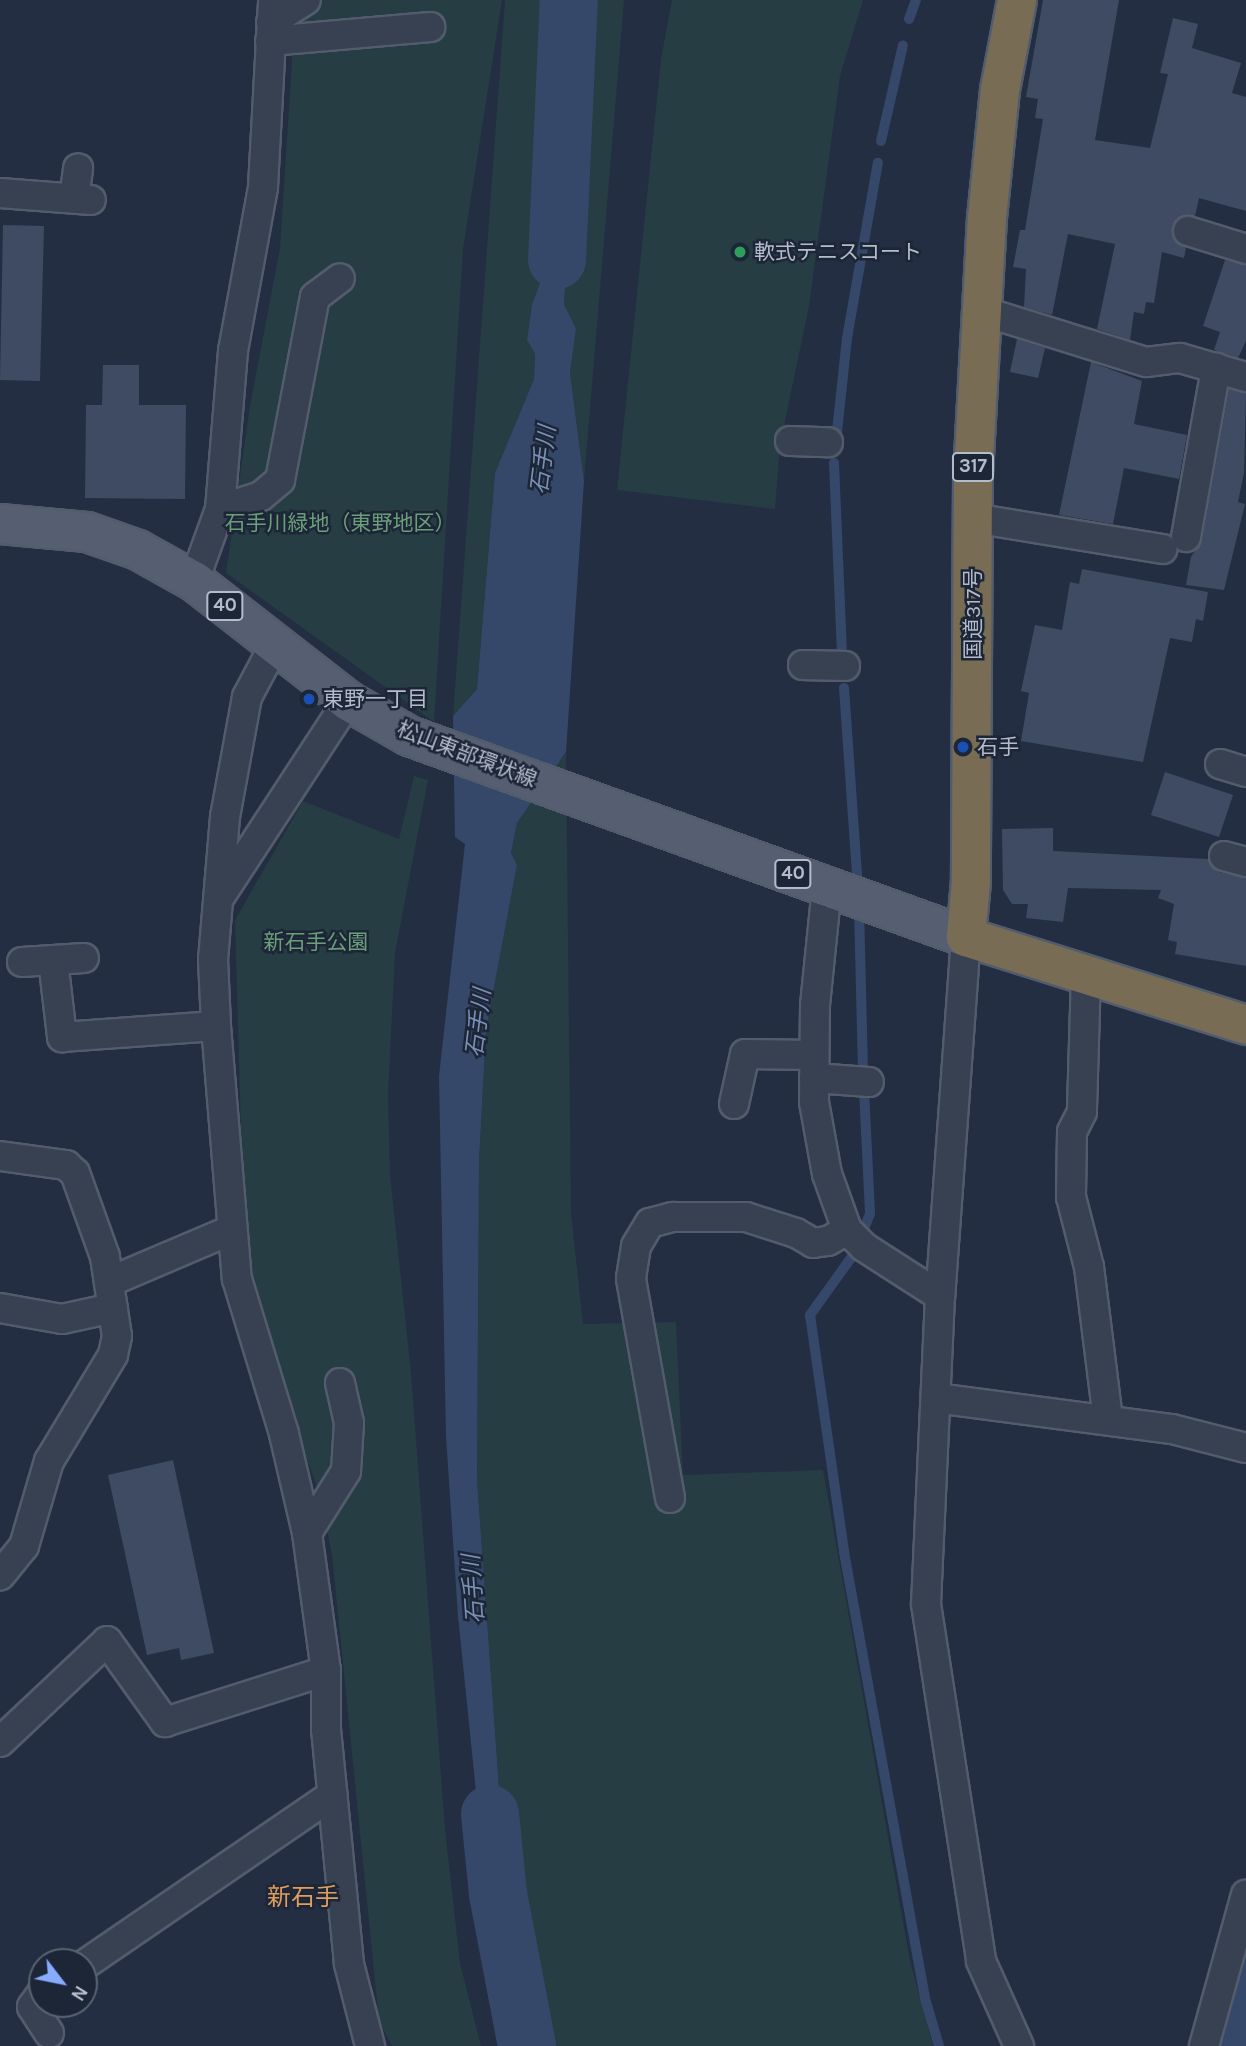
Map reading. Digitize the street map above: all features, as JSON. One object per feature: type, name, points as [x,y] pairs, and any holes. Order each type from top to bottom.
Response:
[{"type":"highway","name":"国道317号","points":[[966,937],[971,881],[973,518],[982,311],[1000,90],[1017,0]]},
{"type":"highway","points":[[966,937],[1246,1025]]},
{"type":"main road","name":"松山東部環状線","points":[[0,524],[87,531],[138,550],[194,580],[274,646],[348,701],[428,744],[621,810],[966,937]]},
{"type":"street","points":[[271,21],[306,0]]},
{"type":"street","points":[[271,21],[430,27]]},
{"type":"street","points":[[194,580],[220,509],[233,351],[263,187],[271,21]]},
{"type":"street","points":[[0,193],[83,199],[78,169]]},
{"type":"street","points":[[1188,231],[1246,248]]},
{"type":"street","points":[[220,509],[261,496],[280,481],[315,297],[340,278]]},
{"type":"street","points":[[982,311],[1146,362],[1180,358],[1246,377]]},
{"type":"street","points":[[973,518],[1174,543],[1216,368]]},
{"type":"street","points":[[790,441],[828,442]]},
{"type":"street","points":[[274,646],[247,697],[225,817],[213,959],[216,1026],[231,1230],[247,1321],[284,1434],[307,1533],[326,1671],[332,1795],[349,1964],[370,2046]]},
{"type":"street","points":[[803,665],[845,666]]},
{"type":"street","points":[[217,900],[348,701]]},
{"type":"street","points":[[827,887],[814,1005],[814,1102],[827,1174],[847,1230],[864,1247],[940,1296]]},
{"type":"street","points":[[966,937],[940,1296],[926,1604],[981,1961],[1019,2046]]},
{"type":"street","points":[[22,962],[84,958]]},
{"type":"street","points":[[53,960],[62,1037],[216,1026]]},
{"type":"street","points":[[1086,974],[1082,1112],[1072,1132],[1072,1197],[1089,1267],[1108,1419]]},
{"type":"street","points":[[734,1104],[745,1054],[814,1067],[869,1082]]},
{"type":"street","points":[[0,1156],[66,1165],[75,1173],[105,1256],[117,1336],[113,1355],[58,1440],[38,1486],[24,1546],[2,1571]]},
{"type":"street","points":[[670,1498],[631,1278],[636,1246],[650,1223],[673,1217],[747,1217],[796,1233],[813,1243],[828,1241],[847,1230]]},
{"type":"street","points":[[0,1308],[62,1319],[231,1230]]},
{"type":"street","points":[[307,1533],[346,1471],[349,1423],[340,1383]]},
{"type":"street","points":[[936,1398],[1172,1429],[1246,1448]]},
{"type":"street","points":[[0,1742],[107,1641],[165,1722],[326,1671]]},
{"type":"street","points":[[98,1955],[332,1795]]},
{"type":"street","points":[[1205,2046],[1246,1895]]},
{"type":"street","points":[[39,2018],[49,2033]]},
{"type":"green space","name":"石手川緑地（東野地区）","points":[[290,0],[502,0],[463,249],[434,722],[226,573],[250,406],[280,248],[292,61]]},
{"type":"green space","points":[[505,0],[624,0],[584,481],[570,373],[576,330],[564,304],[570,207],[560,184],[545,270],[532,304],[527,340],[535,354],[534,379],[495,473],[477,689],[453,716]]},
{"type":"green space","points":[[672,0],[863,0],[840,76],[809,306],[780,445],[775,509],[617,490],[661,59]]},
{"type":"green space","points":[[566,752],[571,1213],[583,1324],[676,1322],[683,1475],[823,1470],[910,1961],[933,2046],[515,2046],[482,1850],[498,1892],[503,1843],[477,1480],[479,1161],[486,1030],[517,865],[511,854],[517,823]]},
{"type":"green space","name":"新石手公園","points":[[414,776],[428,780],[395,953],[388,1094],[390,1175],[411,1373],[445,1829],[460,1963],[481,2046],[392,2046],[379,2021],[332,1555],[321,1499],[260,1325],[244,1237],[235,920],[303,801],[399,839]]},
{"type":"water","points":[[560,183],[570,207],[564,304],[576,329],[570,373],[584,481],[566,752],[517,823],[511,853],[517,865],[486,1030],[479,1161],[477,1480],[503,1844],[498,1894],[482,1850],[458,1616],[446,1436],[439,1076],[465,844],[455,837],[453,716],[477,689],[495,473],[534,379],[535,354],[527,340],[532,304],[545,270]]},
{"type":"building","points":[[1043,0],[1119,0],[1095,140],[1150,148],[1168,74],[1160,73],[1173,18],[1198,24],[1192,48],[1241,63],[1232,93],[1246,97],[1246,211],[1199,198],[1195,216],[1176,219],[1172,234],[1186,248],[1184,258],[1162,252],[1154,303],[1146,302],[1144,314],[1134,312],[1130,340],[1097,329],[1115,244],[1068,234],[1052,315],[1024,307],[1026,269],[1013,267],[1020,230],[1025,230],[1043,119],[1035,118],[1038,99],[1026,97]]},
{"type":"building","points":[[3,225],[44,226],[40,381],[0,380]]},
{"type":"building","points":[[1225,260],[1246,265],[1246,341],[1238,358],[1214,350],[1220,332],[1203,326]]},
{"type":"building","points":[[1017,339],[1045,348],[1038,378],[1010,372]]},
{"type":"building","points":[[1091,362],[1142,381],[1134,424],[1187,435],[1179,479],[1124,468],[1113,524],[1059,515]]},
{"type":"building","points":[[103,365],[139,365],[139,405],[186,405],[185,499],[85,498],[86,405],[102,405]]},
{"type":"building","points":[[1229,389],[1246,393],[1244,473],[1238,502],[1245,504],[1224,590],[1186,585],[1191,557],[1202,540]]},
{"type":"building","points":[[1082,569],[1208,592],[1203,621],[1196,619],[1192,642],[1170,638],[1143,762],[1021,741],[1029,693],[1021,691],[1035,625],[1062,630],[1070,582],[1079,584]]},
{"type":"building","points":[[1165,772],[1233,795],[1219,837],[1151,815]]},
{"type":"building","points":[[1053,828],[1053,851],[1208,859],[1219,872],[1246,878],[1246,966],[1175,954],[1177,942],[1168,940],[1174,904],[1158,898],[1161,890],[1068,888],[1063,922],[1026,918],[1028,904],[1012,904],[1003,890],[1002,829]]},
{"type":"building","points":[[173,1460],[214,1653],[181,1660],[179,1648],[147,1655],[108,1475]]},
{"type":"waterway","name":"石手川","points":[[557,260],[569,0]]},
{"type":"waterway","points":[[909,19],[916,0]]},
{"type":"waterway","points":[[881,141],[903,45]]},
{"type":"waterway","points":[[836,441],[847,338],[878,163]]},
{"type":"waterway","points":[[834,463],[842,652]]},
{"type":"waterway","points":[[844,688],[858,890]]},
{"type":"waterway","points":[[859,908],[863,1072]]},
{"type":"waterway","points":[[864,1090],[870,1214],[865,1226]]},
{"type":"waterway","points":[[856,1251],[810,1315],[844,1552],[926,2002],[939,2046]]},
{"type":"waterway","name":"石手川","points":[[490,1814],[498,1894],[527,2046]]},
{"type":"waterway","points":[[1221,2046],[1246,1953]]},
{"type":"place","name":"軟式テニスコート","points":[[740,252]]},
{"type":"place","name":"東野一丁目","points":[[309,699]]},
{"type":"place","name":"石手","points":[[963,747]]},
{"type":"district","name":"新石手","points":[[303,1898]]}]
